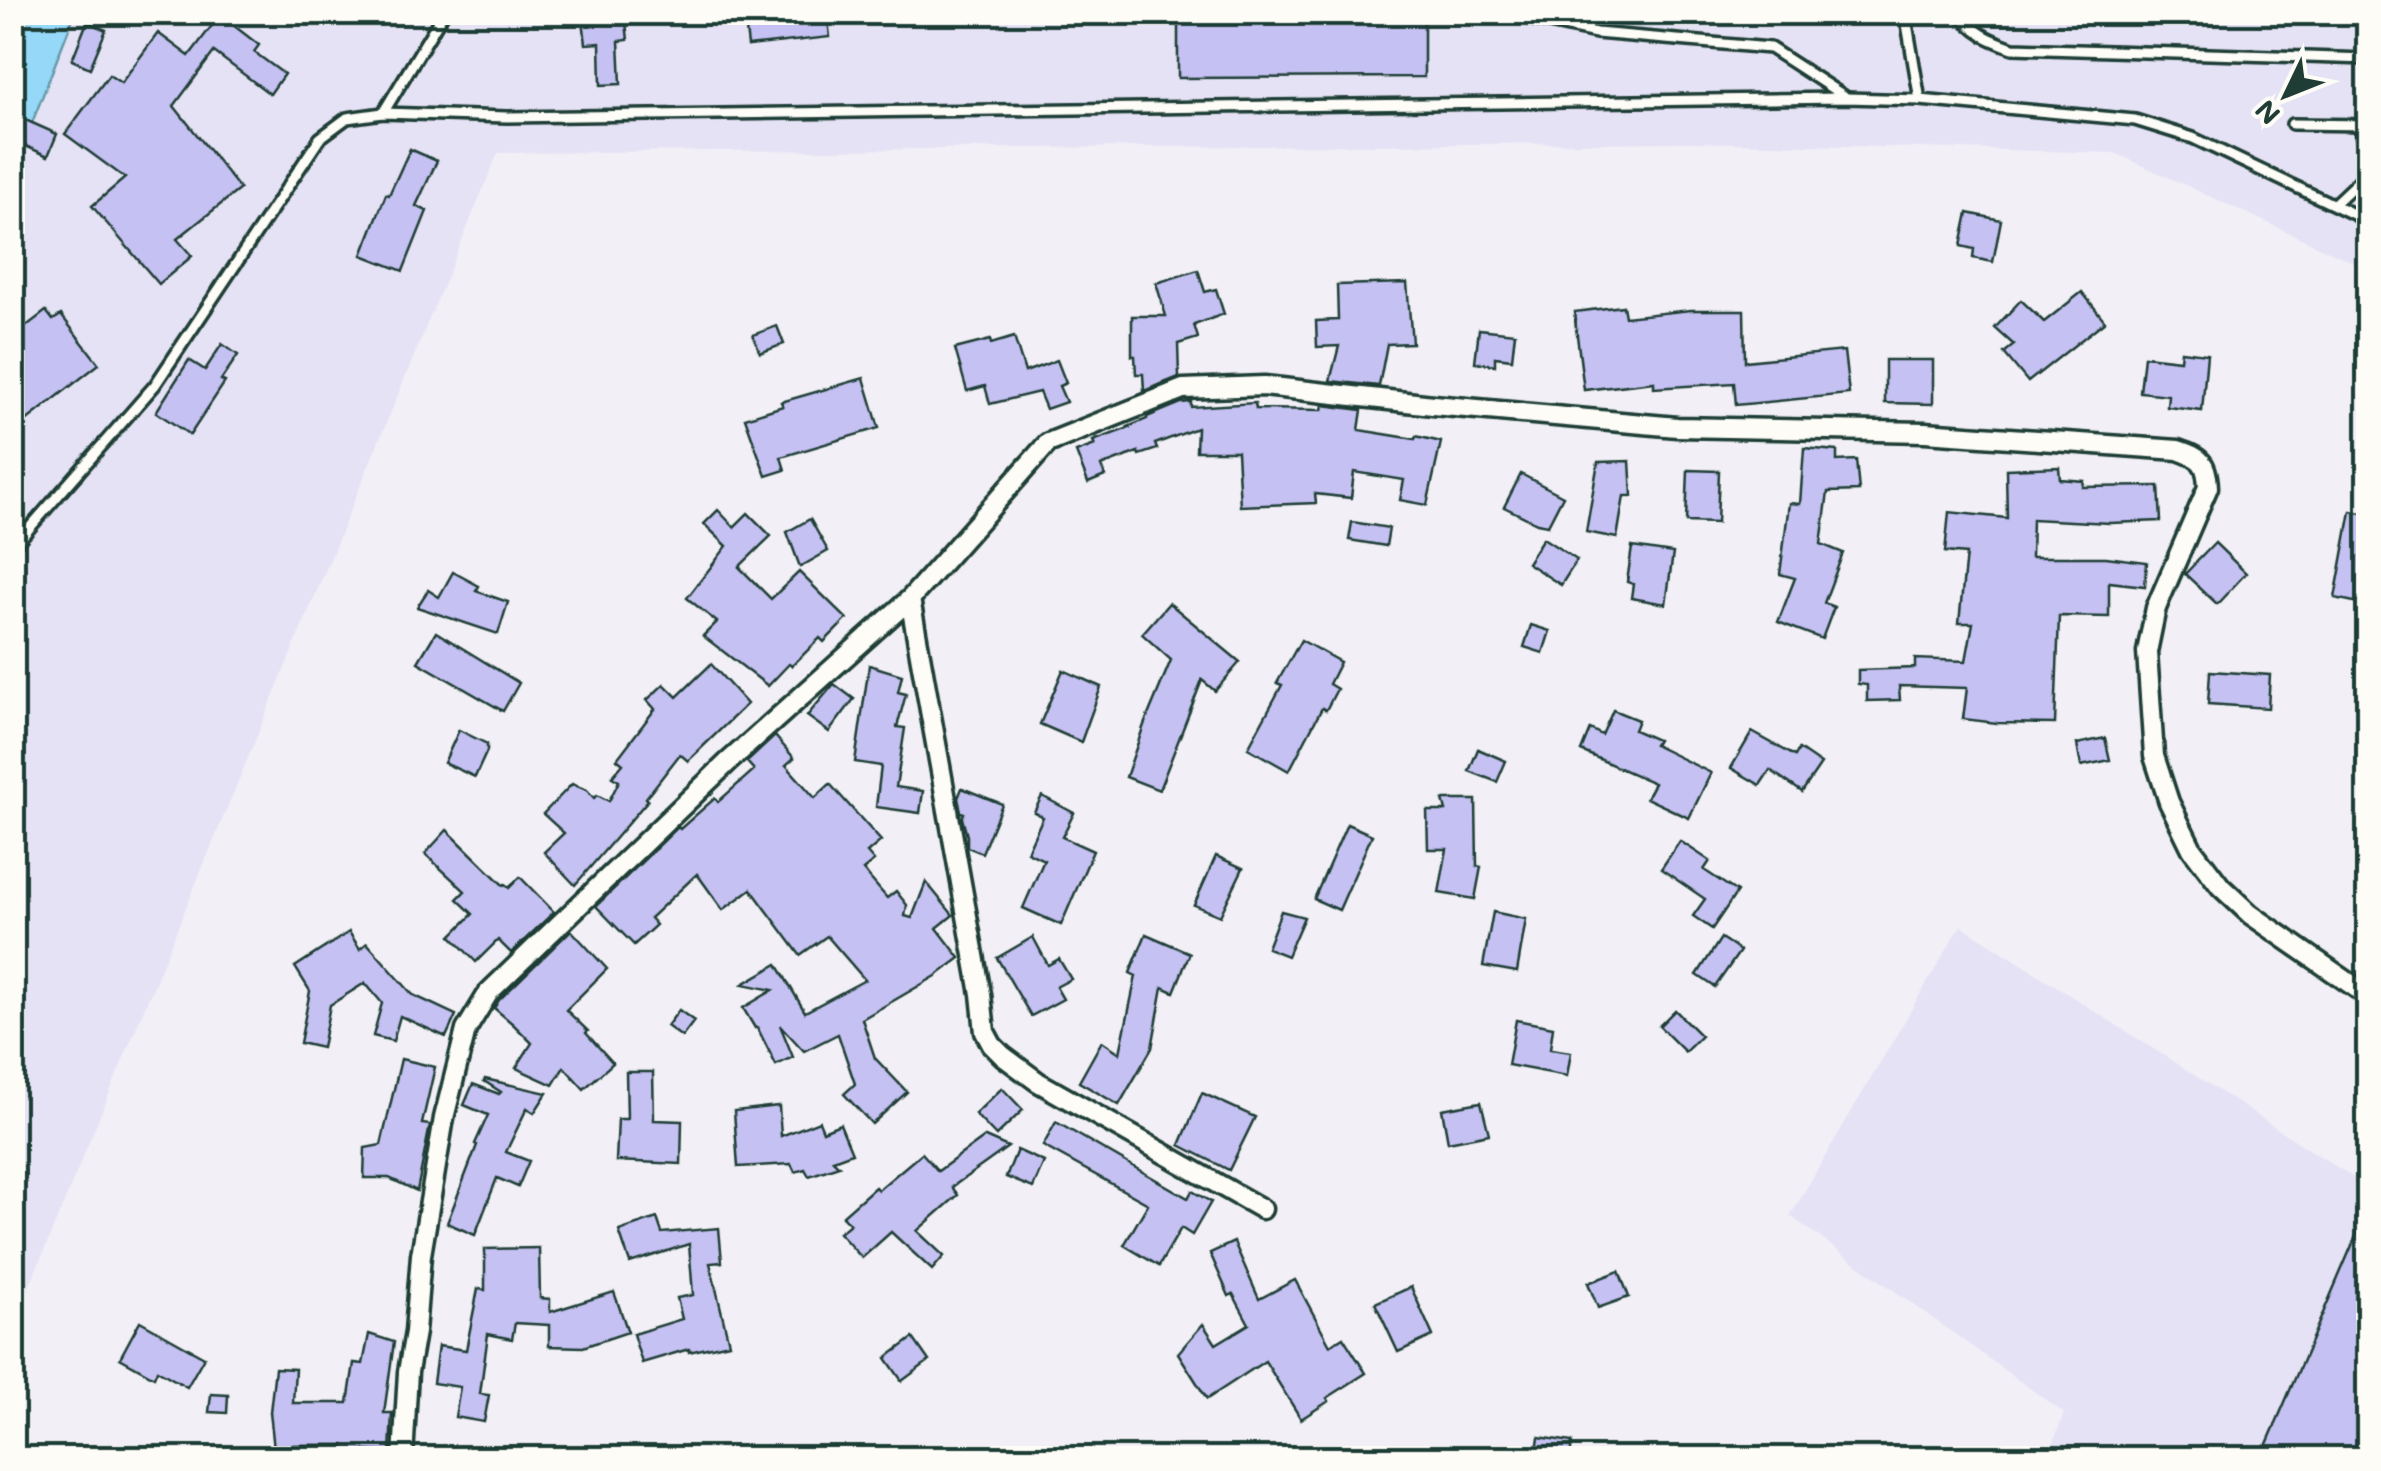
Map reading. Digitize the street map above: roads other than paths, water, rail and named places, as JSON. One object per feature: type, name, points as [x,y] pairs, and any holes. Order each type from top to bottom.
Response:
[{"type":"street","points":[[403,1458],[421,1255],[444,1118],[466,1030],[489,992],[727,763],[910,599],[1048,443],[1183,389],[1264,386],[1678,427],[1925,432],[2178,450],[2197,457],[2207,470],[2208,487],[2156,608],[2147,652],[2154,756],[2169,802],[2192,849],[2221,887],[2250,914],[2368,996]]},
{"type":"street","points":[[910,599],[985,1032],[992,1045],[1038,1082],[1262,1209]]},
{"type":"lane","points":[[383,113],[444,12]]},
{"type":"lane","points":[[1498,12],[1596,33],[1770,48],[1846,98]]},
{"type":"lane","points":[[1905,12],[1920,100]]},
{"type":"lane","points":[[1960,12],[1972,30],[2013,48],[2368,59]]},
{"type":"lane","points":[[12,548],[156,385],[320,138],[347,118],[383,113],[507,118],[1920,100],[2135,120],[2193,138],[2368,221]]},
{"type":"lane","points":[[2292,124],[2364,125],[2368,164]]},
{"type":"lane","points":[[2334,204],[2368,172]]},
{"type":"water","points":[[12,13],[75,13],[32,123],[13,116]]}]
